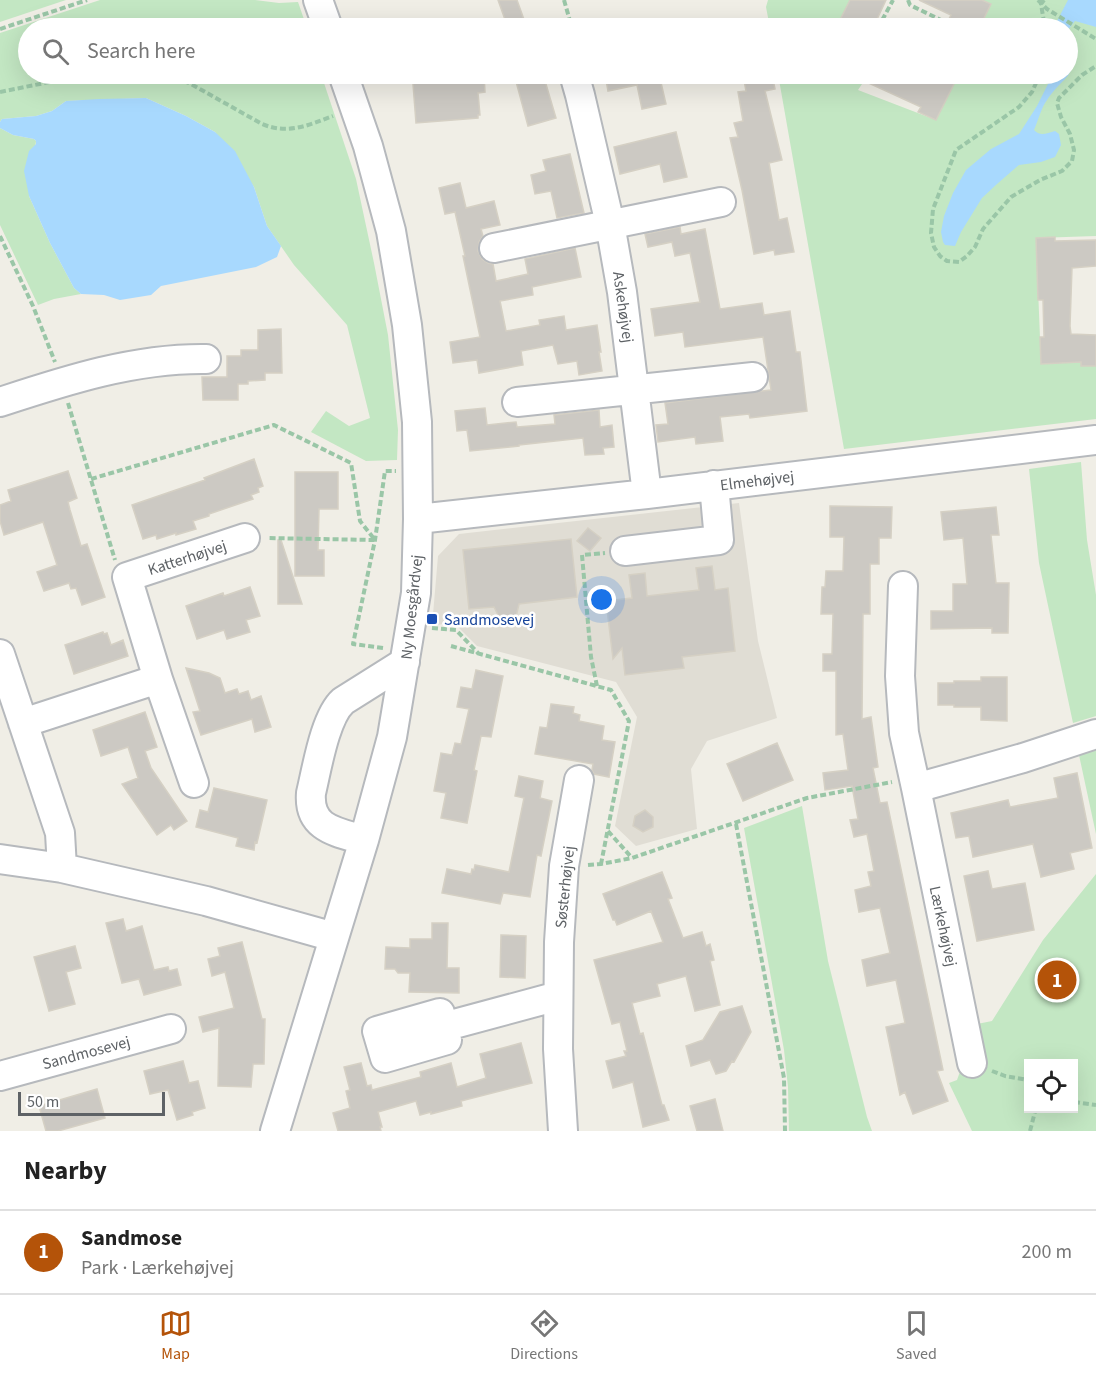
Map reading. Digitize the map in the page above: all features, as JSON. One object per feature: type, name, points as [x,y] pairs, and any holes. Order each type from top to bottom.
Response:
[{"type":"street","points":[[318,0],[324,18]]},
{"type":"street","name":"Ny Moesgårdvej","points":[[275,1131],[364,840],[392,737],[416,593],[417,422],[408,336],[391,231],[368,146],[347,84]]},
{"type":"street","name":"Askehøjvej","points":[[577,84],[610,224],[622,292],[647,494]]},
{"type":"street","points":[[494,248],[721,202]]},
{"type":"street","points":[[0,402],[62,381],[109,370],[154,361],[206,358]]},
{"type":"street","points":[[517,402],[753,377]]},
{"type":"street","name":"Elmehøjvej","points":[[418,519],[1096,440]]},
{"type":"street","points":[[626,551],[719,540],[714,485]]},
{"type":"street","name":"Katterhøjvej","points":[[194,783],[158,679],[127,577],[245,538]]},
{"type":"street","name":"Lærkehøjvej","points":[[903,586],[900,676],[904,734],[972,1063]]},
{"type":"street","points":[[0,654],[6,692],[23,723],[60,834],[62,868]]},
{"type":"street","points":[[364,840],[327,829],[319,822],[310,803],[311,793],[329,722],[338,706],[405,662]]},
{"type":"street","points":[[23,723],[158,679]]},
{"type":"street","points":[[915,783],[1023,759],[1096,734]]},
{"type":"street","name":"Søsterhøjvej","points":[[563,1131],[558,1049],[559,942],[564,866],[579,780]]},
{"type":"street","points":[[0,860],[62,868],[206,901],[334,937]]},
{"type":"street","points":[[443,1027],[558,996]]},
{"type":"street","name":"Sandmosevej","points":[[0,1076],[171,1029]]},
{"type":"path","points":[[33,18],[87,0]]},
{"type":"path","points":[[564,0],[569,18]]},
{"type":"path","points":[[883,18],[893,0]]},
{"type":"path","points":[[908,0],[910,5],[938,18]]},
{"type":"path","points":[[1041,1],[1047,9],[1062,18]]},
{"type":"path","points":[[1041,1],[1044,18]]},
{"type":"path","points":[[0,29],[18,23]]},
{"type":"path","points":[[1078,28],[1096,39]]},
{"type":"path","points":[[1078,79],[1096,66]]},
{"type":"path","points":[[0,92],[40,84]]},
{"type":"path","points":[[191,84],[274,129],[284,130],[306,126],[355,108]]},
{"type":"path","points":[[1036,84],[1019,107],[956,150],[933,208],[931,233],[934,247],[947,261],[958,262],[967,256],[975,247],[983,229],[1011,197],[1040,180],[1062,171],[1072,161],[1074,150],[1070,134],[1057,103],[1073,84]]},
{"type":"path","points":[[91,479],[274,425],[351,463],[360,521],[375,540]]},
{"type":"path","points":[[357,645],[353,644],[375,540],[385,471],[418,470]]},
{"type":"path","points":[[245,538],[375,540]]},
{"type":"path","points":[[597,686],[591,657],[582,555],[626,551]]},
{"type":"path","points":[[456,630],[479,654]]},
{"type":"path","points":[[451,646],[610,690],[629,721],[601,864]]},
{"type":"path","points":[[564,866],[601,864],[632,858],[807,798],[915,783]]},
{"type":"path","points":[[736,824],[784,1078],[786,1131]]},
{"type":"path","points":[[608,831],[632,858]]},
{"type":"path","points":[[1005,1076],[1024,1079]]},
{"type":"path","points":[[1078,1103],[1096,1105]]},
{"type":"path","points":[[1030,1131],[1035,1113]]},
{"type":"shaded area","points":[[739,503],[758,641],[777,718],[707,741],[691,769],[697,829],[636,846],[615,826],[637,717],[616,682],[477,646],[457,626],[443,624],[432,626],[438,556],[459,534]]},
{"type":"green space","points":[[0,0],[66,0],[0,22]]},
{"type":"green space","points":[[100,0],[255,0],[279,3],[298,2],[304,18],[45,18]]},
{"type":"green space","points":[[768,0],[850,0],[841,18],[768,18],[766,7]]},
{"type":"green space","points":[[982,0],[1096,0],[1096,236],[1036,238],[1041,363],[1081,362],[1081,366],[1096,366],[1096,419],[844,449],[780,84],[862,84],[858,90],[936,120],[953,84],[1078,84],[1078,18],[984,18],[991,4]]},
{"type":"green space","points":[[18,27],[18,84],[324,84],[356,179],[388,335],[398,430],[397,460],[366,461],[311,432],[326,411],[349,426],[370,418],[347,325],[294,265],[267,226],[254,187],[215,132],[146,98],[66,101],[52,111],[36,116],[2,119],[0,122],[0,33]]},
{"type":"green space","points":[[0,128],[13,135],[36,141],[29,196],[50,243],[74,288],[81,294],[54,299],[38,305],[0,225]]},
{"type":"green space","points":[[1081,462],[1087,540],[1096,595],[1096,716],[1073,723],[1039,563],[1029,469]]},
{"type":"green space","points":[[1096,750],[1096,834],[1079,755]]},
{"type":"green space","points":[[802,806],[828,961],[872,1131],[789,1131],[784,1050],[744,828]]},
{"type":"green space","points":[[1096,874],[1096,1131],[972,1131],[949,1083],[957,1080],[977,1024],[992,1021],[1043,940]]},
{"type":"water","points":[[1068,0],[1096,0],[1096,27],[1078,22],[1078,18],[1059,18]]},
{"type":"water","points":[[1048,84],[1060,84],[1045,103],[1034,130],[1041,134],[1055,131],[1059,134],[1061,145],[1055,157],[1041,162],[1019,165],[982,198],[955,246],[945,245],[941,232],[944,216],[953,193],[966,170],[991,149],[1019,134]]},
{"type":"water","points":[[146,98],[215,132],[235,151],[254,187],[267,226],[281,246],[277,257],[256,267],[161,286],[151,295],[120,300],[104,295],[81,294],[74,288],[50,243],[29,196],[24,171],[29,151],[36,141],[13,135],[0,128],[0,122],[2,119],[36,116],[52,111],[66,101]]},
{"type":"building","points":[[498,0],[517,0],[523,18],[504,18]]},
{"type":"building","points":[[850,0],[886,0],[878,18],[841,18]]},
{"type":"building","points":[[919,0],[982,0],[991,4],[984,18],[950,18],[951,15]]},
{"type":"building","points":[[413,84],[485,84],[485,92],[478,93],[480,115],[478,118],[416,123]]},
{"type":"building","points":[[517,84],[546,84],[556,118],[528,126]]},
{"type":"building","points":[[607,84],[661,84],[666,104],[642,109],[637,85],[608,91]]},
{"type":"building","points":[[745,84],[774,84],[775,89],[765,91],[782,160],[769,163],[779,220],[787,218],[794,252],[775,255],[774,250],[754,254],[730,138],[738,137],[734,123],[743,121],[738,92],[746,91]]},
{"type":"building","points":[[871,84],[954,84],[936,120],[918,112],[921,107]]},
{"type":"building","points":[[676,132],[687,177],[664,182],[660,164],[620,174],[614,147]]},
{"type":"building","points":[[570,154],[584,213],[557,218],[551,191],[535,194],[531,175],[546,171],[543,160]]},
{"type":"building","points":[[460,183],[466,208],[494,201],[500,225],[481,229],[483,236],[479,242],[478,251],[482,259],[493,264],[496,281],[528,274],[525,259],[575,248],[581,277],[532,287],[533,295],[500,301],[506,331],[540,325],[539,320],[564,316],[566,330],[597,325],[602,371],[579,375],[577,361],[558,364],[553,345],[521,351],[523,365],[479,373],[477,360],[453,363],[450,342],[480,337],[455,212],[445,214],[439,188]]},
{"type":"building","points":[[680,227],[681,234],[705,229],[720,309],[762,303],[764,315],[790,311],[796,352],[800,352],[807,411],[750,418],[749,414],[720,417],[723,441],[696,444],[695,437],[658,442],[656,425],[668,424],[665,403],[771,390],[763,337],[685,347],[683,332],[655,336],[651,309],[700,302],[690,253],[675,256],[672,242],[648,247],[645,234]]},
{"type":"building","points":[[1055,237],[1055,241],[1096,240],[1096,266],[1072,268],[1070,326],[1071,334],[1096,335],[1096,366],[1081,366],[1081,362],[1041,364],[1040,337],[1044,337],[1043,300],[1038,300],[1036,238]]},
{"type":"building","points":[[281,329],[282,373],[265,373],[265,380],[238,384],[238,400],[203,400],[202,377],[227,377],[227,356],[241,356],[241,350],[258,350],[258,330]]},
{"type":"building","points":[[485,408],[487,425],[516,422],[517,427],[555,424],[554,415],[599,410],[600,427],[612,425],[614,447],[603,448],[604,454],[585,455],[583,438],[470,451],[467,430],[457,431],[455,411]]},
{"type":"building","points":[[254,459],[263,486],[258,488],[259,492],[251,495],[253,499],[193,521],[196,529],[157,539],[156,535],[143,539],[132,505],[205,480],[204,478]]},
{"type":"building","points":[[68,471],[77,498],[68,502],[70,510],[81,546],[87,544],[105,597],[82,605],[76,588],[71,589],[69,583],[44,591],[37,572],[57,565],[43,522],[4,535],[0,521],[0,505],[11,501],[8,490]]},
{"type":"building","points":[[295,472],[338,472],[338,509],[319,509],[318,550],[324,550],[324,576],[295,576]]},
{"type":"building","points":[[830,506],[892,507],[891,538],[879,538],[879,564],[870,564],[870,614],[863,614],[862,719],[871,717],[878,767],[873,768],[880,803],[887,802],[943,1070],[937,1071],[948,1101],[913,1114],[905,1092],[900,1095],[886,1027],[905,1023],[896,980],[867,986],[862,960],[890,953],[880,908],[859,912],[855,890],[871,886],[868,872],[874,871],[867,834],[854,837],[850,820],[858,819],[852,786],[825,790],[823,773],[848,770],[843,734],[836,735],[836,671],[823,671],[823,654],[832,654],[833,614],[821,614],[822,587],[825,587],[826,571],[843,571],[844,537],[830,537]]},
{"type":"building","points":[[996,507],[999,535],[991,535],[996,583],[1009,583],[1008,633],[992,633],[992,628],[931,629],[931,611],[953,611],[953,584],[967,584],[963,538],[944,540],[941,512]]},
{"type":"building","points":[[588,528],[601,538],[590,551],[577,541]]},
{"type":"building","points":[[571,539],[577,597],[519,604],[516,617],[505,622],[500,619],[494,607],[469,609],[463,550]]},
{"type":"building","points":[[278,540],[281,540],[302,604],[278,604]]},
{"type":"building","points":[[712,566],[715,590],[728,588],[735,651],[682,657],[684,668],[625,675],[622,648],[613,659],[606,601],[632,598],[629,575],[645,573],[647,596],[699,590],[696,568]]},
{"type":"building","points":[[250,587],[260,616],[246,620],[250,632],[227,639],[224,630],[197,639],[186,606],[223,593],[224,596]]},
{"type":"building","points":[[103,632],[107,633],[111,645],[123,640],[128,656],[74,674],[65,645]]},
{"type":"building","points":[[186,668],[220,678],[225,693],[237,689],[239,694],[248,691],[251,700],[261,696],[271,727],[255,732],[252,719],[201,735],[193,712],[200,711]]},
{"type":"building","points":[[476,670],[503,676],[491,737],[481,736],[467,823],[441,818],[446,793],[434,791],[441,753],[452,755],[455,743],[461,744],[469,709],[457,707],[461,687],[472,689]]},
{"type":"building","points":[[981,677],[1007,677],[1007,721],[981,720],[981,707],[938,705],[938,683],[981,681]]},
{"type":"building","points":[[551,704],[574,707],[573,713],[580,715],[579,721],[604,726],[602,740],[615,742],[609,777],[594,774],[593,764],[535,754],[540,727],[547,728]]},
{"type":"building","points":[[145,712],[157,747],[145,751],[151,768],[187,821],[174,830],[171,825],[157,835],[122,784],[138,778],[128,747],[101,756],[93,730]]},
{"type":"building","points":[[777,743],[793,780],[743,801],[727,764]]},
{"type":"building","points":[[1077,773],[1092,848],[1070,853],[1074,869],[1041,877],[1033,844],[973,857],[969,836],[956,838],[951,813],[1008,800],[1010,807],[1058,798],[1054,778]]},
{"type":"building","points":[[519,776],[543,781],[540,798],[552,801],[541,856],[537,855],[530,897],[503,893],[500,904],[442,893],[447,869],[471,874],[475,865],[509,872],[524,798],[515,796]]},
{"type":"building","points":[[214,788],[267,800],[254,850],[236,846],[238,838],[196,827],[200,810],[208,812]]},
{"type":"building","points":[[645,810],[653,817],[653,827],[643,832],[633,826],[635,816]]},
{"type":"building","points":[[988,871],[992,889],[1025,883],[1034,930],[977,941],[964,876]]},
{"type":"building","points":[[662,872],[672,898],[668,899],[683,938],[702,932],[706,946],[710,944],[714,960],[710,961],[720,1005],[695,1011],[686,976],[657,984],[660,996],[632,1003],[640,1034],[643,1033],[662,1105],[664,1105],[669,1120],[643,1127],[633,1082],[613,1088],[606,1061],[626,1056],[624,1051],[627,1051],[620,1022],[612,1024],[594,960],[663,942],[651,911],[617,925],[603,894]]},
{"type":"building","points":[[123,919],[126,931],[142,926],[154,970],[168,967],[169,971],[177,969],[181,985],[144,995],[139,979],[122,983],[106,923]]},
{"type":"building","points":[[432,923],[448,923],[447,968],[459,968],[459,993],[409,992],[410,973],[398,973],[395,969],[385,969],[386,947],[410,948],[410,939],[432,939]]},
{"type":"building","points":[[501,935],[526,936],[525,978],[500,977]]},
{"type":"building","points":[[242,942],[262,1019],[265,1019],[264,1064],[253,1064],[251,1087],[218,1086],[219,1028],[203,1032],[199,1017],[234,1008],[225,972],[212,976],[208,959],[220,956],[218,948]]},
{"type":"building","points":[[75,946],[81,968],[66,972],[75,1004],[49,1011],[34,957]]},
{"type":"building","points":[[742,1006],[751,1032],[734,1062],[732,1061],[726,1071],[716,1074],[710,1060],[691,1066],[686,1046],[703,1040],[720,1012]]},
{"type":"building","points":[[521,1043],[532,1083],[461,1101],[462,1106],[431,1114],[431,1112],[420,1115],[416,1101],[378,1112],[381,1131],[338,1131],[333,1113],[350,1108],[346,1091],[350,1090],[344,1067],[361,1063],[367,1086],[371,1085],[372,1090],[421,1077],[420,1072],[451,1063],[457,1087],[486,1078],[480,1054]]},
{"type":"building","points":[[183,1061],[189,1083],[198,1081],[205,1108],[177,1120],[168,1090],[150,1094],[144,1071]]},
{"type":"building","points":[[97,1089],[105,1118],[58,1131],[46,1131],[39,1106]]},
{"type":"building","points":[[715,1099],[723,1131],[697,1131],[690,1106]]},
{"type":"place","name":"Sandmosevej","points":[[432,619]]},
{"type":"place","name":"Sandmose","points":[[1057,980]]}]
